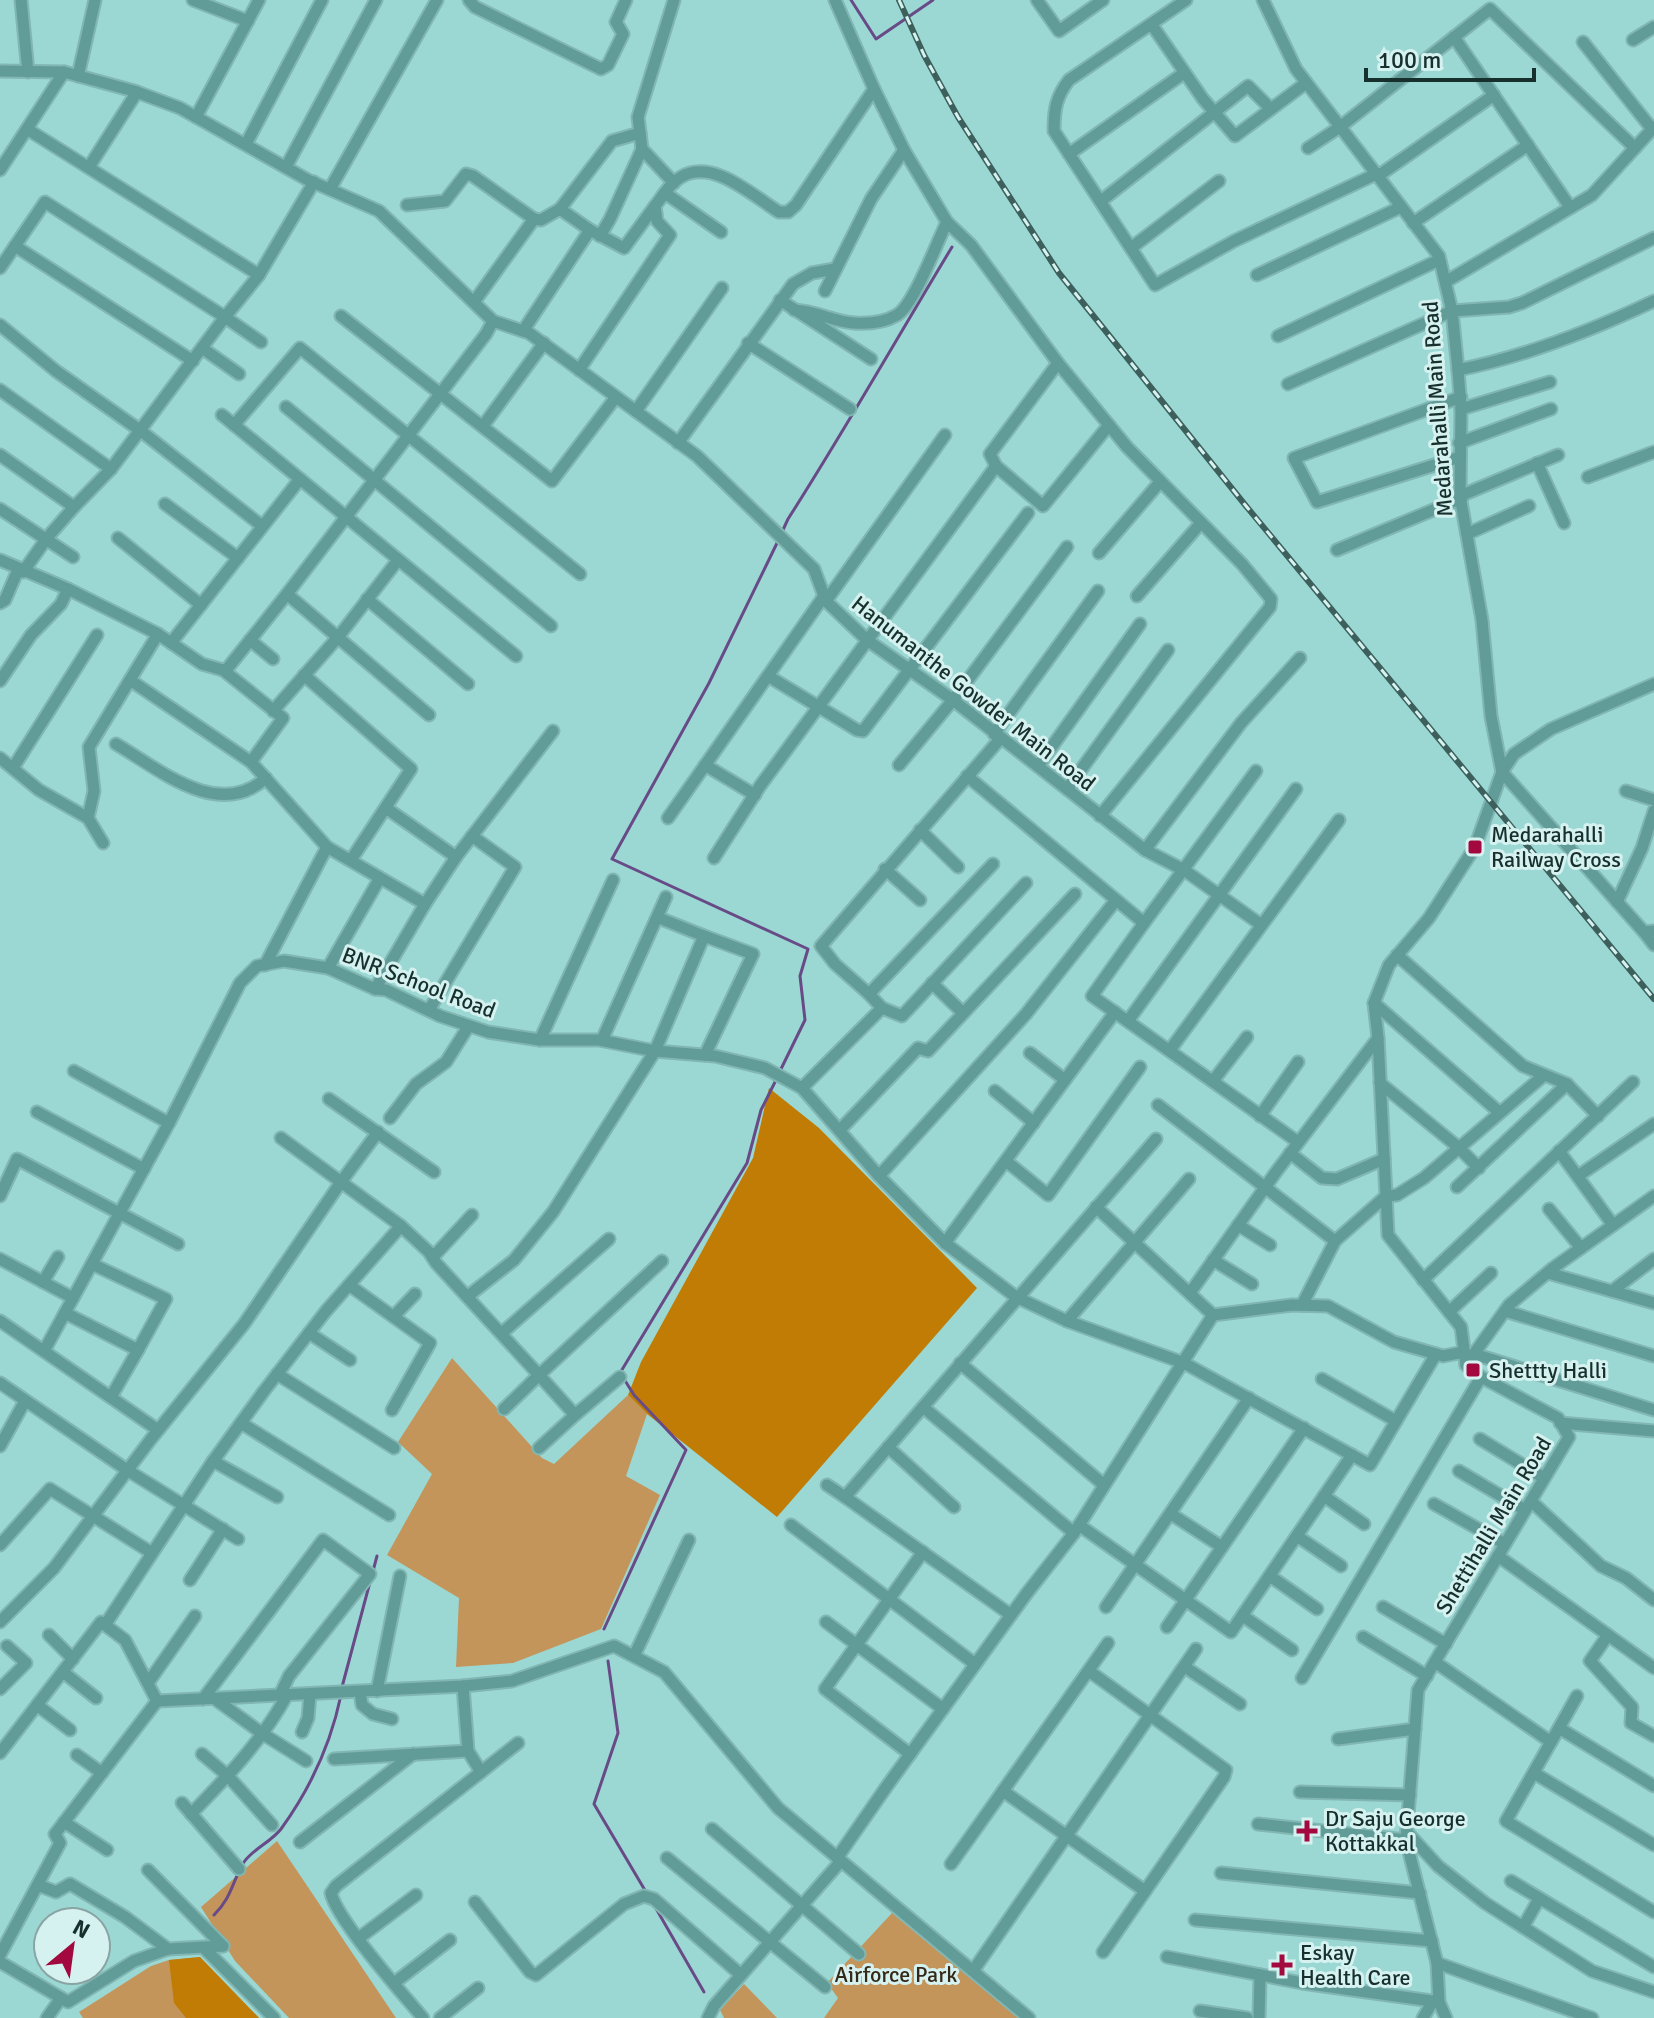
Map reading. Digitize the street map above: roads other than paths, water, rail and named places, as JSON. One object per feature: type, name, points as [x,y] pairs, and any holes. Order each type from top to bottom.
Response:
[{"type":"street","points":[[21,0],[28,72]]},
{"type":"street","points":[[78,76],[95,0]]},
{"type":"street","points":[[193,0],[248,21]]},
{"type":"street","points":[[196,117],[259,0]]},
{"type":"street","points":[[246,144],[322,0]]},
{"type":"street","points":[[286,167],[376,0]]},
{"type":"street","points":[[330,189],[437,0]]},
{"type":"street","points":[[469,0],[475,7],[601,69],[608,65],[623,34],[616,19],[626,0]]},
{"type":"street","points":[[523,331],[595,233],[610,219],[642,149],[638,117],[674,0]]},
{"type":"street","points":[[835,0],[904,150],[947,222],[971,245],[1058,363],[1109,425],[1200,524],[1264,587],[1271,599],[1270,607],[1100,816]]},
{"type":"street","points":[[1037,0],[1059,31],[1103,0]]},
{"type":"street","points":[[1186,0],[1069,80],[1058,94],[1054,108],[1054,131],[1155,285],[1234,241],[1377,175],[1494,95]]},
{"type":"street","name":"Medarahalli Main Road","points":[[1263,0],[1296,69],[1413,223],[1439,260],[1447,281],[1461,403],[1461,497],[1482,620],[1497,755],[1502,772]]},
{"type":"street","points":[[1308,148],[1340,127],[1490,9],[1635,148]]},
{"type":"street","points":[[1152,25],[1184,73],[1235,136],[1306,83]]},
{"type":"street","points":[[1633,40],[1654,27]]},
{"type":"street","points":[[1454,37],[1570,207]]},
{"type":"street","points":[[1447,281],[1592,195],[1653,128],[1583,42]]},
{"type":"street","name":"Hanumanthe Gowder Main Road","points":[[0,71],[64,72],[137,92],[196,117],[314,182],[379,211],[493,321],[523,331],[544,343],[678,443],[746,501],[814,569],[825,599],[867,640],[953,700],[1145,850],[1184,870],[1260,924]]},
{"type":"street","points":[[0,170],[64,72]]},
{"type":"street","points":[[1069,154],[1184,73]]},
{"type":"street","points":[[1101,201],[1248,86],[1270,108]]},
{"type":"street","points":[[560,209],[624,248],[674,183],[682,176],[705,172],[724,177],[779,212],[788,212],[796,205],[874,89]]},
{"type":"street","points":[[89,167],[137,92]]},
{"type":"street","points":[[27,129],[259,275]]},
{"type":"street","points":[[407,205],[445,201],[466,174],[534,219],[541,220],[560,209],[612,141],[640,133]]},
{"type":"street","points":[[1413,223],[1528,145]]},
{"type":"street","points":[[642,149],[674,183]]},
{"type":"street","points":[[825,291],[871,199],[904,150]]},
{"type":"street","points":[[1131,248],[1219,181]]},
{"type":"street","points":[[0,603],[47,538],[111,469],[259,275],[314,182]]},
{"type":"street","points":[[665,193],[721,232]]},
{"type":"street","points":[[0,268],[45,202],[261,342]]},
{"type":"street","points":[[579,370],[670,235],[657,221],[655,206]]},
{"type":"street","points":[[1257,275],[1401,207]]},
{"type":"street","points":[[474,302],[534,219]]},
{"type":"street","points":[[794,310],[813,311],[852,323],[878,322],[899,314],[918,286],[947,222]]},
{"type":"street","points":[[1288,384],[1452,311],[1509,307],[1522,303],[1654,238]]},
{"type":"street","points":[[15,246],[193,361]]},
{"type":"street","points":[[1278,336],[1439,260]]},
{"type":"street","points":[[678,443],[793,284],[803,277],[835,269]]},
{"type":"street","points":[[636,411],[722,288]]},
{"type":"street","points":[[780,300],[871,359]]},
{"type":"street","points":[[1458,370],[1529,353],[1608,323],[1654,301]]},
{"type":"street","points":[[341,316],[552,481],[616,397]]},
{"type":"street","points":[[223,670],[227,669],[287,594],[493,321]]},
{"type":"street","points":[[0,325],[56,371],[141,431],[262,526]]},
{"type":"street","points":[[483,426],[544,343]]},
{"type":"street","points":[[748,343],[850,409]]},
{"type":"street","points":[[202,348],[239,374]]},
{"type":"street","points":[[234,425],[300,348],[580,574]]},
{"type":"street","points":[[1058,363],[990,454],[996,466],[1043,506],[1109,425]]},
{"type":"street","points":[[1460,457],[1317,502],[1294,458],[1461,403],[1550,382]]},
{"type":"street","points":[[0,390],[111,469]]},
{"type":"street","points":[[286,407],[551,626]]},
{"type":"street","points":[[1459,443],[1551,409]]},
{"type":"street","points":[[222,415],[516,656]]},
{"type":"street","points":[[668,818],[945,435]]},
{"type":"street","points":[[1588,477],[1654,452]]},
{"type":"street","points":[[0,455],[74,507]]},
{"type":"street","points":[[1337,550],[1558,455]]},
{"type":"street","points":[[1537,463],[1564,523]]},
{"type":"street","points":[[714,858],[819,705],[996,466]]},
{"type":"street","points":[[171,643],[300,479]]},
{"type":"street","points":[[1099,553],[1160,482]]},
{"type":"street","points":[[165,504],[238,558]]},
{"type":"street","points":[[1467,534],[1529,506]]},
{"type":"street","points":[[0,509],[73,557]]},
{"type":"street","points":[[768,676],[863,731],[1028,513]]},
{"type":"street","points":[[1137,596],[1200,524]]},
{"type":"street","points":[[118,538],[201,605]]},
{"type":"street","points":[[899,765],[953,700],[1067,547]]},
{"type":"street","points":[[0,560],[68,589],[158,634],[202,664],[223,670],[283,718],[251,762]]},
{"type":"street","points":[[273,711],[339,636],[398,560]]},
{"type":"street","points":[[0,681],[31,635],[61,604],[68,589]]},
{"type":"street","points":[[1026,883],[902,1016],[882,1008],[835,964],[821,946],[967,776],[1098,591]]},
{"type":"street","points":[[287,594],[429,715]]},
{"type":"street","points":[[367,599],[468,684]]},
{"type":"street","points":[[1038,766],[1140,624]]},
{"type":"street","points":[[88,818],[94,791],[89,747],[158,634]]},
{"type":"street","points":[[13,768],[97,635]]},
{"type":"street","points":[[250,640],[273,659]]},
{"type":"street","points":[[1067,789],[1168,650]]},
{"type":"street","points":[[1145,850],[1241,723],[1300,658]]},
{"type":"street","points":[[304,675],[411,769],[351,860]]},
{"type":"street","points":[[130,680],[251,762],[327,847],[425,904]]},
{"type":"street","points":[[1469,1353],[1461,1327],[1388,1235],[1374,1003],[1389,965],[1429,918],[1475,847],[1502,772],[1514,754],[1551,729],[1654,684]]},
{"type":"street","points":[[375,989],[456,857],[553,731]]},
{"type":"street","points":[[116,744],[189,787],[209,793],[223,796],[240,794],[256,787],[266,778]]},
{"type":"street","points":[[0,758],[39,790],[88,818],[103,843]]},
{"type":"street","points":[[705,765],[755,795]]},
{"type":"street","points":[[1256,771],[1092,996],[1298,1142]]},
{"type":"street","points":[[1502,772],[1617,902],[1649,932],[1654,945]]},
{"type":"street","points":[[967,776],[1144,923]]},
{"type":"street","points":[[1128,1021],[1296,789]]},
{"type":"street","points":[[1626,791],[1654,800]]},
{"type":"street","points":[[386,808],[456,857]]},
{"type":"street","points":[[1617,902],[1642,848],[1654,811]]},
{"type":"street","points":[[1170,1050],[1339,820]]},
{"type":"street","points":[[920,830],[958,867]]},
{"type":"street","points":[[429,1010],[515,867],[472,836]]},
{"type":"street","points":[[44,1351],[169,1123],[240,983],[257,966],[265,965],[327,847]]},
{"type":"street","points":[[869,994],[993,864]]},
{"type":"street","points":[[885,869],[920,900]]},
{"type":"street","points":[[328,968],[380,878]]},
{"type":"street","points":[[540,1040],[613,880]]},
{"type":"street","points":[[840,1130],[918,1048],[928,1051],[1075,894]]},
{"type":"street","points":[[602,1040],[666,897]]},
{"type":"street","points":[[879,1176],[1026,1014],[1116,900]]},
{"type":"street","points":[[659,918],[753,954],[705,1055]]},
{"type":"street","points":[[468,1296],[514,1260],[553,1212],[655,1051],[704,936]]},
{"type":"street","points":[[1397,955],[1523,1066],[1567,1084],[1598,1116]]},
{"type":"street","name":"BNR School Road","points":[[265,965],[284,961],[328,968],[468,1027],[540,1040],[602,1040],[655,1051],[705,1055],[765,1068],[802,1088],[879,1176],[945,1243],[1016,1297],[1067,1321],[1184,1363],[1352,1455]]},
{"type":"street","points":[[932,983],[963,1013]]},
{"type":"street","points":[[1374,1003],[1499,1112]]},
{"type":"street","points":[[802,1088],[882,1008]]},
{"type":"street","points":[[945,1243],[1115,1012]]},
{"type":"street","points":[[390,1118],[416,1084],[446,1062],[468,1027]]},
{"type":"street","points":[[1213,1081],[1247,1037]]},
{"type":"street","points":[[1190,1293],[1266,1185],[1378,1038]]},
{"type":"street","points":[[1030,1053],[1065,1080]]},
{"type":"street","points":[[1260,1116],[1298,1062]]},
{"type":"street","points":[[1006,1161],[1048,1195],[1140,1067]]},
{"type":"street","points":[[74,1071],[169,1123]]},
{"type":"street","points":[[1302,1305],[1335,1241],[1386,1196],[1397,1195],[1424,1178],[1543,1076]]},
{"type":"street","points":[[1423,1280],[1633,1082]]},
{"type":"street","points":[[1380,1083],[1479,1168]]},
{"type":"street","points":[[1457,1187],[1567,1084]]},
{"type":"street","points":[[995,1091],[1034,1123]]},
{"type":"street","points":[[329,1099],[434,1172]]},
{"type":"street","points":[[1158,1105],[1335,1241]]},
{"type":"street","points":[[37,1112],[144,1169]]},
{"type":"street","points":[[1578,1176],[1654,1124]]},
{"type":"street","points":[[0,1622],[54,1568],[158,1430],[244,1324],[378,1132]]},
{"type":"street","points":[[281,1138],[401,1226],[433,1257],[575,1415]]},
{"type":"street","points":[[845,1497],[1156,1139]]},
{"type":"street","points":[[1559,1151],[1613,1225]]},
{"type":"street","points":[[1290,1153],[1322,1178],[1337,1179],[1384,1159]]},
{"type":"street","points":[[0,1196],[17,1159],[178,1244]]},
{"type":"street","points":[[1067,1321],[1189,1179]]},
{"type":"street","points":[[1469,1353],[1505,1311],[1548,1273],[1654,1196]]},
{"type":"street","points":[[1096,1207],[1213,1315]]},
{"type":"street","points":[[1549,1209],[1581,1248]]},
{"type":"street","points":[[433,1257],[472,1215]]},
{"type":"street","points":[[1238,1225],[1270,1245]]},
{"type":"street","points":[[105,1625],[184,1503],[277,1374],[401,1226]]},
{"type":"street","points":[[502,1333],[609,1239]]},
{"type":"street","points":[[43,1282],[58,1257]]},
{"type":"street","points":[[0,1259],[73,1298]]},
{"type":"street","points":[[1612,1291],[1654,1259]]},
{"type":"street","points":[[1213,1260],[1252,1284]]},
{"type":"street","points":[[504,1409],[662,1261]]},
{"type":"street","points":[[92,1264],[166,1299],[111,1397]]},
{"type":"street","points":[[1449,1312],[1491,1273]]},
{"type":"street","points":[[1548,1273],[1654,1303]]},
{"type":"street","points":[[349,1285],[430,1343],[392,1410]]},
{"type":"street","points":[[394,1316],[415,1294]]},
{"type":"street","points":[[1213,1315],[1302,1305],[1328,1306],[1394,1342],[1443,1356],[1469,1353],[1654,1410]]},
{"type":"street","points":[[1505,1311],[1654,1356]]},
{"type":"street","points":[[65,1313],[138,1350]]},
{"type":"street","points":[[708,2018],[714,2006],[839,1860],[910,1754],[1077,1529],[1213,1315]]},
{"type":"street","points":[[0,1321],[158,1430]]},
{"type":"street","points":[[309,1333],[350,1360]]},
{"type":"street","name":"Shettihalli Main Road","points":[[1446,2018],[1436,2001],[1437,1963],[1407,1836],[1418,1690],[1569,1437],[1558,1418],[1481,1377],[1466,1365],[1469,1353]]},
{"type":"street","points":[[923,1407],[1077,1529],[1231,1632],[1352,1455],[1370,1465],[1436,1354]]},
{"type":"street","points":[[960,1363],[1104,1485]]},
{"type":"street","points":[[277,1374],[394,1448]]},
{"type":"street","points":[[539,1448],[620,1377]]},
{"type":"street","points":[[1302,1678],[1481,1377]]},
{"type":"street","points":[[1322,1379],[1396,1421]]},
{"type":"street","points":[[0,1383],[127,1470],[238,1539]]},
{"type":"street","points":[[1106,1607],[1249,1398]]},
{"type":"street","points":[[0,1446],[25,1401]]},
{"type":"street","points":[[241,1423],[389,1515]]},
{"type":"street","points":[[1560,1423],[1654,1431]]},
{"type":"street","points":[[1167,1627],[1304,1428]]},
{"type":"street","points":[[1480,1439],[1544,1478]]},
{"type":"street","points":[[888,1447],[954,1507]]},
{"type":"street","points":[[213,1461],[277,1497]]},
{"type":"street","points":[[1459,1471],[1528,1506],[1601,1566],[1626,1578],[1654,1600]]},
{"type":"street","points":[[827,1485],[1011,1615]]},
{"type":"street","points":[[0,1545],[50,1489],[152,1553]]},
{"type":"street","points":[[1324,1496],[1364,1524]]},
{"type":"street","points":[[1434,1504],[1505,1544]]},
{"type":"street","points":[[1171,1514],[1222,1547]]},
{"type":"street","points":[[791,1525],[975,1664]]},
{"type":"street","points":[[190,1580],[223,1529]]},
{"type":"street","points":[[1297,1536],[1341,1566]]},
{"type":"street","points":[[191,1814],[263,1734],[284,1695],[289,1676],[370,1574],[323,1540],[209,1699]]},
{"type":"street","points":[[634,1656],[689,1540]]},
{"type":"street","points":[[910,1754],[825,1689],[923,1552]]},
{"type":"street","points":[[1498,1556],[1654,1668]]},
{"type":"street","points":[[377,1691],[400,1576]]},
{"type":"street","points":[[1270,1576],[1317,1609]]},
{"type":"street","points":[[1383,1607],[1446,1644]]},
{"type":"street","points":[[148,1683],[195,1616]]},
{"type":"street","points":[[1243,1616],[1292,1650]]},
{"type":"street","points":[[0,1753],[101,1622],[125,1640],[157,1701]]},
{"type":"street","points":[[826,1622],[943,1709]]},
{"type":"street","points":[[49,1635],[73,1659]]},
{"type":"street","points":[[1608,1635],[1590,1661],[1632,1707],[1631,1723],[1654,1736]]},
{"type":"street","points":[[1363,1637],[1427,1676]]},
{"type":"street","points":[[951,1864],[1108,1643]]},
{"type":"street","points":[[0,1689],[26,1663],[7,1646]]},
{"type":"street","points":[[157,1701],[360,1692],[512,1681],[614,1646],[664,1672],[778,1808],[1029,2018]]},
{"type":"street","points":[[973,1971],[1196,1649]]},
{"type":"street","points":[[1435,1662],[1551,1742]]},
{"type":"street","points":[[1185,1667],[1240,1704]]},
{"type":"street","points":[[1089,1671],[1226,1770],[1103,1952]]},
{"type":"street","points":[[63,1672],[96,1698]]},
{"type":"street","points":[[463,1686],[468,1751],[481,1772]]},
{"type":"street","points":[[360,1692],[362,1705],[373,1714],[392,1719]]},
{"type":"street","points":[[302,1732],[308,1718],[310,1694]]},
{"type":"street","points":[[1577,1696],[1506,1821],[1654,1912]]},
{"type":"street","points":[[209,1699],[306,1761]]},
{"type":"street","points":[[0,1955],[60,1843],[55,1834],[157,1701]]},
{"type":"street","points":[[37,1705],[70,1730]]},
{"type":"street","points":[[1559,1728],[1654,1786]]},
{"type":"street","points":[[1338,1739],[1415,1729]]},
{"type":"street","points":[[423,2018],[359,1938],[333,1901],[331,1893],[518,1743]]},
{"type":"street","points":[[334,1759],[468,1751]]},
{"type":"street","points":[[202,1754],[228,1776],[272,1825]]},
{"type":"street","points":[[300,1842],[413,1754]]},
{"type":"street","points":[[77,1755],[102,1773]]},
{"type":"street","points":[[1534,1773],[1654,1845]]},
{"type":"street","points":[[1003,1791],[1145,1891]]},
{"type":"street","points":[[1300,1792],[1410,1795]]},
{"type":"street","points":[[182,1803],[239,1869]]},
{"type":"street","points":[[64,1822],[107,1850]]},
{"type":"street","points":[[1258,1824],[1407,1836],[1474,1896],[1592,1971],[1654,1992]]},
{"type":"street","points":[[712,1829],[859,1954]]},
{"type":"street","points":[[667,1858],[825,1987]]},
{"type":"street","points":[[0,1962],[68,2002],[134,1961],[168,1949],[223,1946],[148,1870]]},
{"type":"street","points":[[1221,1873],[1420,1893]]},
{"type":"street","points":[[1511,1881],[1654,1967]]},
{"type":"street","points":[[38,1885],[56,1892],[70,1884],[125,1917],[168,1949]]},
{"type":"street","points":[[359,1938],[416,1895]]},
{"type":"street","points":[[475,1902],[530,1972],[536,1975],[624,1904],[649,1898],[741,1975]]},
{"type":"street","points":[[1523,1927],[1539,1899]]},
{"type":"street","points":[[1195,1920],[1432,1941]]},
{"type":"street","points":[[394,1983],[450,1940]]},
{"type":"street","points":[[205,1949],[274,2018]]},
{"type":"street","points":[[1167,1957],[1302,1983],[1436,2001],[1423,2018]]},
{"type":"street","points":[[1437,1963],[1592,2018]]},
{"type":"street","points":[[1259,2018],[1260,1975]]},
{"type":"street","points":[[440,2018],[478,1988]]},
{"type":"street","points":[[47,2018],[61,1998]]},
{"type":"street","points":[[1200,2011],[1247,2018]]},
{"type":"waterway","points":[[851,0],[876,39],[933,0]]},
{"type":"waterway","points":[[782,532],[952,247]]},
{"type":"waterway","points":[[779,539],[709,683],[612,859],[808,949],[800,976],[805,1020],[780,1071]]},
{"type":"waterway","points":[[620,1373],[747,1163],[761,1110],[777,1078]]},
{"type":"waterway","points":[[604,1629],[686,1450],[634,1395],[624,1379]]},
{"type":"waterway","points":[[373,1571],[377,1556]]},
{"type":"waterway","points":[[342,1687],[370,1582]]},
{"type":"waterway","points":[[608,1661],[618,1733],[594,1804],[646,1892]]},
{"type":"waterway","points":[[214,1915],[228,1896],[244,1862],[277,1834],[301,1798],[325,1748],[341,1695]]},
{"type":"waterway","points":[[654,1905],[704,1992]]},
{"type":"railway","points":[[899,0],[924,55],[958,117],[1059,273],[1246,506],[1654,999]]},
{"type":"place","name":"Medarahalli Railway Cross","points":[[1475,847]]},
{"type":"place","name":"Shettty Halli","points":[[1473,1370]]},
{"type":"place","name":"Dr Saju George Kottakkal","points":[[1307,1831]]},
{"type":"place","name":"Eskay Health Care","points":[[1282,1965]]},
{"type":"park label","name":"Airforce Park","points":[[896,1974]]}]
